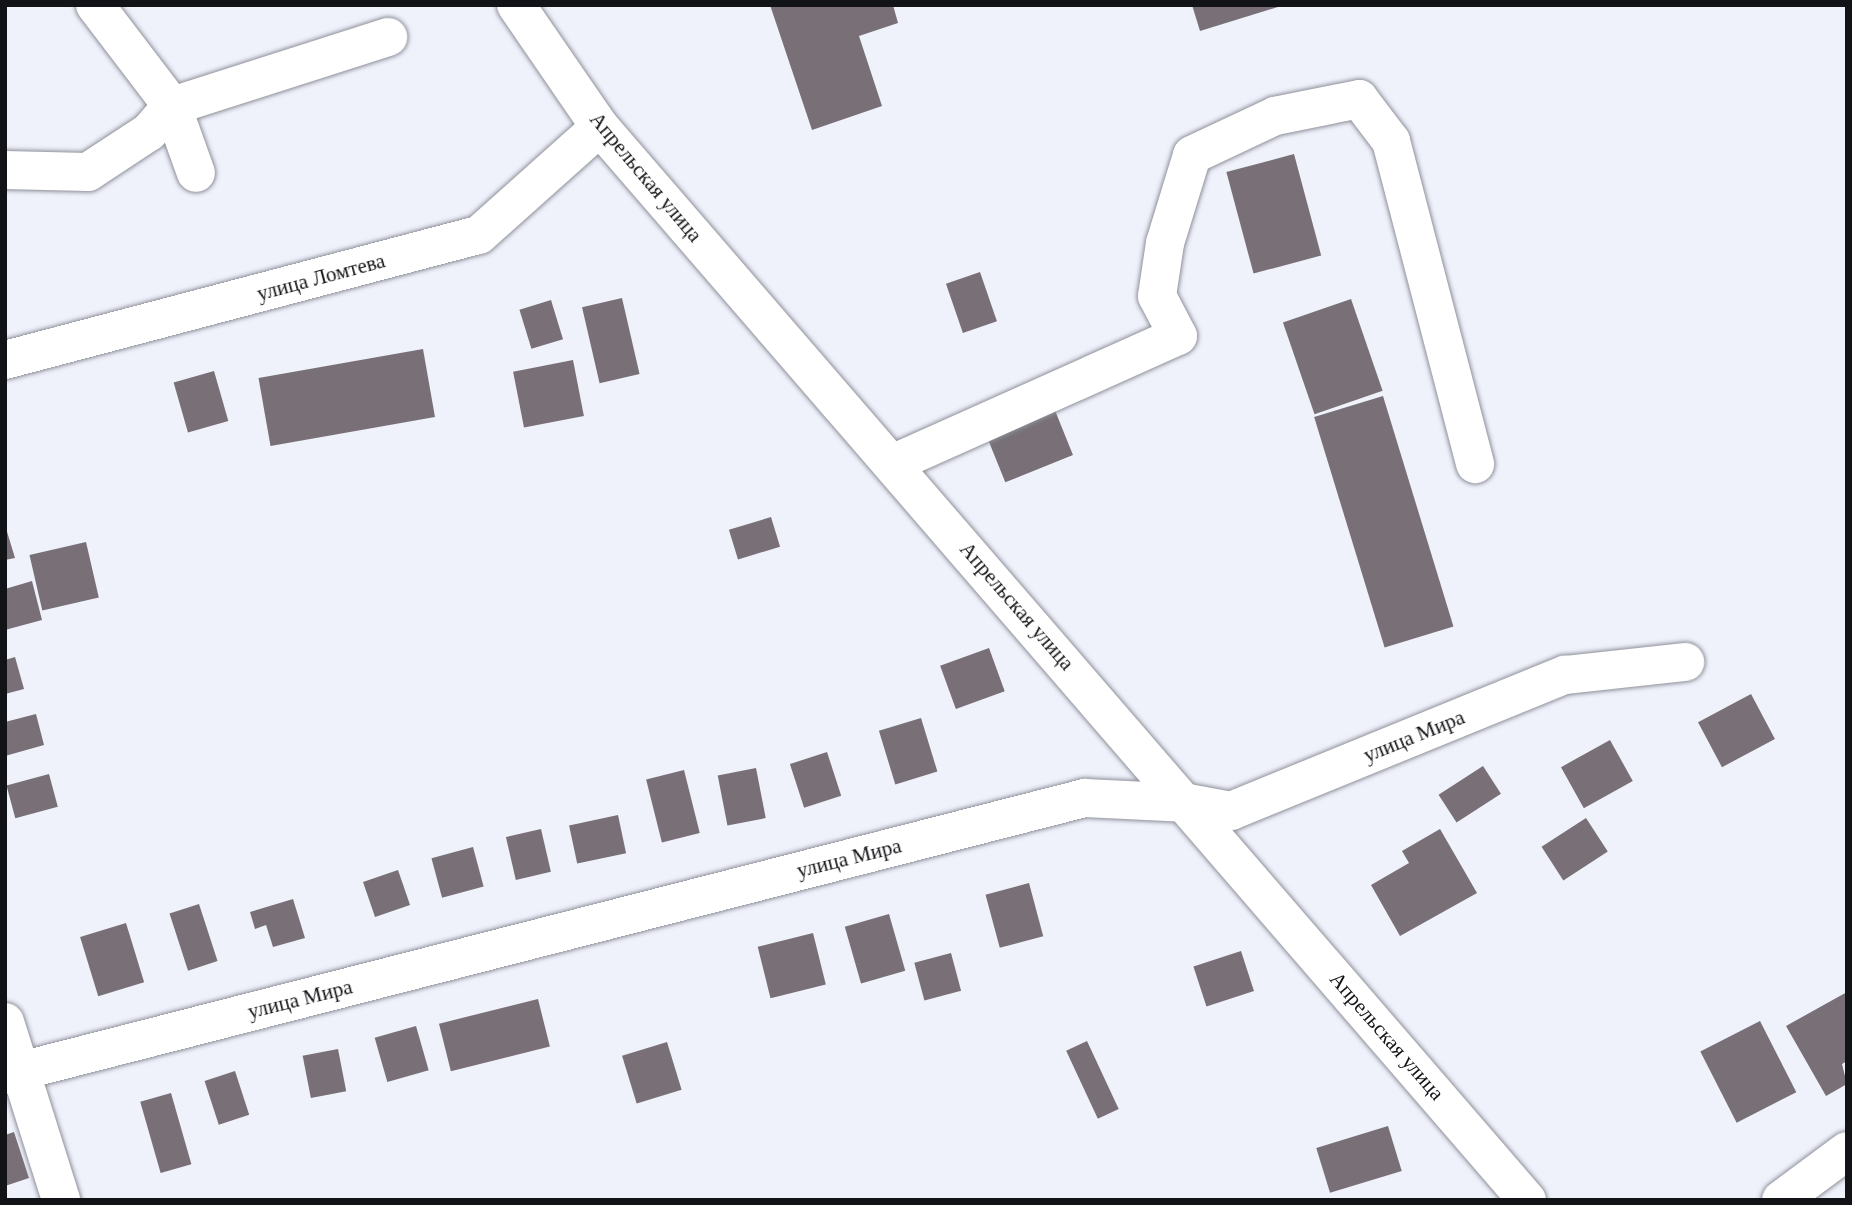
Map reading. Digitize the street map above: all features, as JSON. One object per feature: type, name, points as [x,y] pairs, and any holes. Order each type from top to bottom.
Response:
[{"type":"street","points":[[95,5],[172,106],[197,173]]},
{"type":"street","name":"Апрельская улица","points":[[516,5],[600,127],[1188,803],[1527,1200]]},
{"type":"street","points":[[5,170],[88,172],[149,132],[172,106],[388,37]]},
{"type":"street","points":[[894,463],[1178,336],[1157,296],[1165,243],[1192,155],[1275,116],[1360,99],[1391,141],[1475,464]]},
{"type":"street","name":"улица Ломтева","points":[[5,360],[479,235],[600,127]]},
{"type":"street","name":"улица Мира","points":[[11,1074],[1085,798],[1188,803],[1231,811],[1565,674],[1685,662]]},
{"type":"street","points":[[5,1022],[11,1074],[61,1200]]},
{"type":"street","points":[[1781,1200],[1847,1151]]},
{"type":"building","points":[[770,5],[893,5],[898,23],[859,36],[882,106],[812,130]]},
{"type":"building","points":[[1192,5],[1281,5],[1281,6],[1200,31]]},
{"type":"building","points":[[1294,154],[1321,255],[1254,274],[1226,172]]},
{"type":"building","points":[[980,272],[997,321],[963,333],[946,284]]},
{"type":"building","points":[[622,298],[640,374],[600,383],[582,307]]},
{"type":"building","points":[[1351,299],[1383,391],[1315,414],[1283,322]]},
{"type":"building","points":[[551,300],[563,339],[531,349],[519,310]]},
{"type":"building","points":[[423,349],[435,417],[271,446],[259,378]]},
{"type":"building","points":[[573,360],[584,416],[524,428],[513,372]]},
{"type":"building","points":[[214,371],[228,421],[188,433],[174,383]]},
{"type":"building","points":[[1383,396],[1453,626],[1385,648],[1314,417]]},
{"type":"building","points":[[1052,403],[1073,455],[1005,482],[984,430]]},
{"type":"building","points":[[771,517],[780,547],[738,560],[729,530]]},
{"type":"building","points":[[5,525],[15,558],[5,560]]},
{"type":"building","points":[[86,542],[99,598],[42,611],[29,555]]},
{"type":"building","points":[[32,581],[42,620],[5,630],[5,589]]},
{"type":"building","points":[[989,648],[1005,691],[956,709],[940,666]]},
{"type":"building","points":[[15,657],[24,689],[5,694],[5,660]]},
{"type":"building","points":[[1751,694],[1775,739],[1722,767],[1698,722]]},
{"type":"building","points":[[36,714],[44,745],[5,756],[5,722]]},
{"type":"building","points":[[921,718],[937,772],[895,784],[879,731]]},
{"type":"building","points":[[1610,740],[1633,781],[1584,808],[1561,767]]},
{"type":"building","points":[[827,752],[841,796],[804,808],[790,764]]},
{"type":"building","points":[[1483,766],[1501,794],[1457,823],[1439,795]]},
{"type":"building","points":[[756,768],[766,818],[727,826],[718,775]]},
{"type":"building","points":[[684,770],[700,833],[662,843],[646,779]]},
{"type":"building","points":[[49,774],[58,807],[15,818],[6,785]]},
{"type":"building","points":[[618,815],[626,853],[577,864],[569,825]]},
{"type":"building","points":[[1586,818],[1608,852],[1563,880],[1542,847]]},
{"type":"building","points":[[541,829],[551,872],[516,880],[506,837]]},
{"type":"building","points":[[1440,829],[1477,893],[1400,936],[1371,885],[1409,863],[1402,851]]},
{"type":"building","points":[[473,847],[484,887],[442,898],[431,858]]},
{"type":"building","points":[[398,870],[410,905],[375,917],[363,882]]},
{"type":"building","points":[[1029,883],[1043,936],[1000,948],[986,895]]},
{"type":"building","points":[[293,899],[305,938],[273,947],[266,925],[255,929],[250,912]]},
{"type":"building","points":[[199,904],[218,961],[188,971],[170,914]]},
{"type":"building","points":[[889,914],[905,971],[861,983],[845,927]]},
{"type":"building","points":[[126,923],[144,982],[98,996],[80,937]]},
{"type":"building","points":[[813,933],[826,984],[771,998],[758,947]]},
{"type":"building","points":[[1241,951],[1254,991],[1206,1006],[1193,966]]},
{"type":"building","points":[[951,953],[961,991],[924,1001],[914,963]]},
{"type":"building","points":[[1847,992],[1847,1061],[1842,1064],[1847,1084],[1826,1096],[1786,1026]]},
{"type":"building","points":[[538,999],[550,1047],[451,1071],[439,1024]]},
{"type":"building","points":[[1760,1021],[1796,1092],[1737,1123],[1700,1051]]},
{"type":"building","points":[[416,1026],[429,1070],[387,1082],[375,1038]]},
{"type":"building","points":[[1087,1041],[1119,1109],[1098,1119],[1066,1051]]},
{"type":"building","points":[[667,1042],[682,1090],[637,1104],[622,1056]]},
{"type":"building","points":[[338,1049],[346,1091],[311,1098],[303,1056]]},
{"type":"building","points":[[235,1071],[249,1115],[219,1125],[205,1081]]},
{"type":"building","points":[[171,1093],[191,1164],[161,1173],[140,1102]]},
{"type":"building","points":[[1388,1126],[1402,1171],[1330,1193],[1316,1148]]},
{"type":"building","points":[[14,1132],[29,1178],[5,1186],[5,1135]]}]
